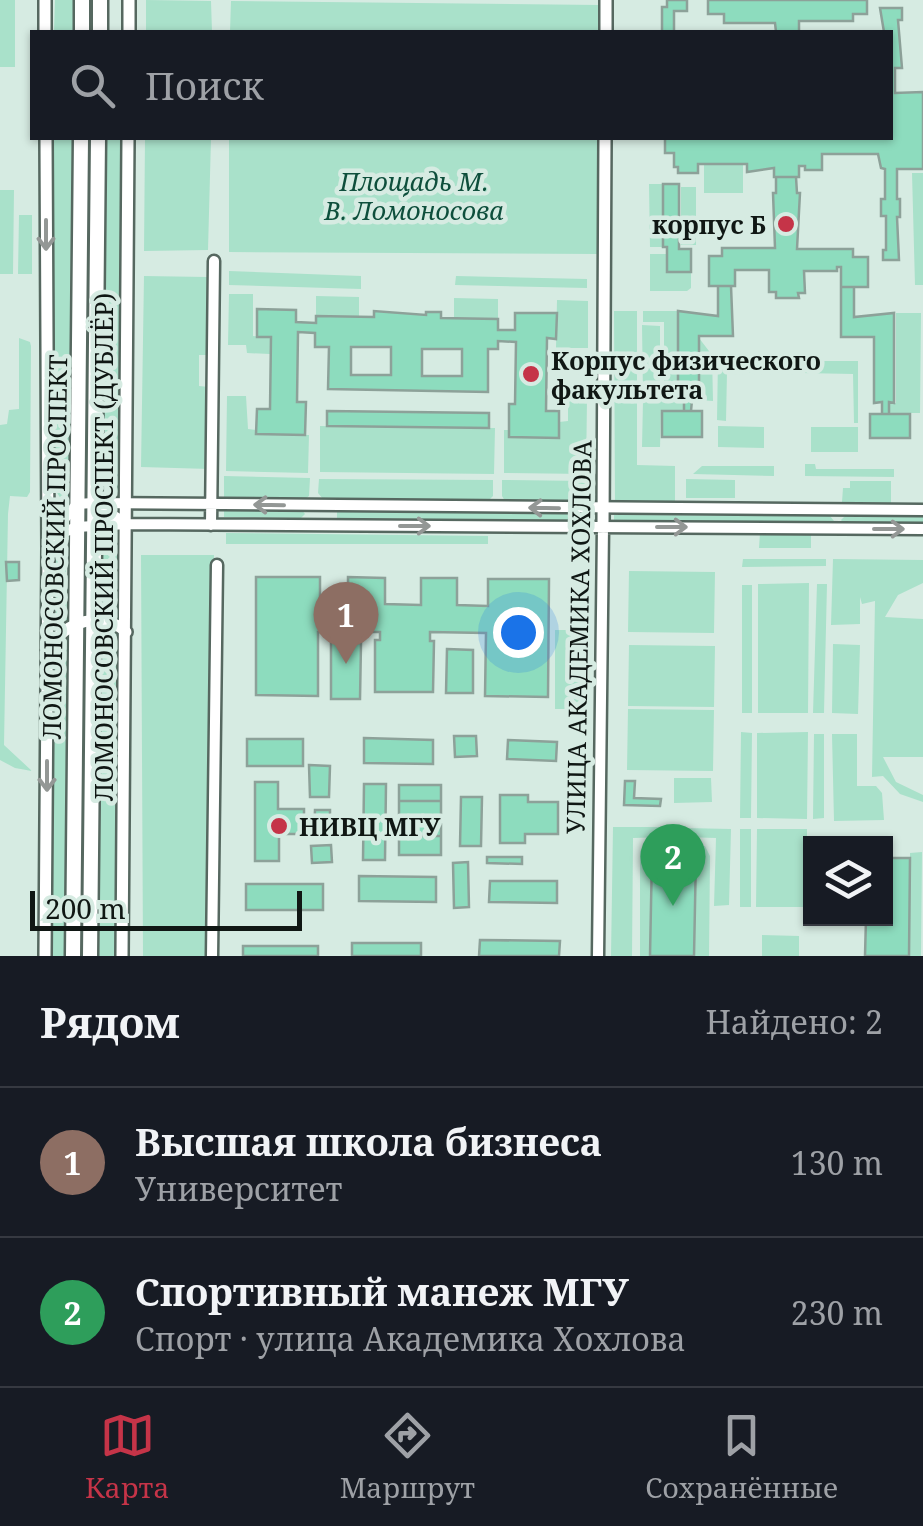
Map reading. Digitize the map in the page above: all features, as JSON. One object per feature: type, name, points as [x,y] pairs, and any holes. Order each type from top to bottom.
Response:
[{"type":"main road","points":[[82,0],[82,30]]},
{"type":"main road","points":[[100,0],[100,30]]},
{"type":"main road","name":"ЛОМОНОСОВСКИЙ ПРОСПЕКТ","points":[[81,140],[85,504]]},
{"type":"main road","name":"ЛОМОНОСОВСКИЙ ПРОСПЕКТ","points":[[73,956],[78,523],[85,504],[98,140]]},
{"type":"main road","name":"ЛОМОНОСОВСКИЙ ПРОСПЕКТ","points":[[78,523],[92,620],[90,956]]},
{"type":"street","points":[[45,0],[45,30]]},
{"type":"street","points":[[129,0],[129,30]]},
{"type":"street","points":[[606,0],[606,30]]},
{"type":"street","points":[[45,956],[46,140]]},
{"type":"street","name":"ЛОМОНОСОВСКИЙ ПРОСПЕКТ (ДУБЛЁР)","points":[[122,956],[128,140]]},
{"type":"street","name":"УЛИЦА АКАДЕМИКА ХОХЛОВА","points":[[598,956],[605,140]]},
{"type":"street","points":[[212,524],[214,261]]},
{"type":"street","points":[[48,500],[78,523]]},
{"type":"street","points":[[85,504],[923,510]]},
{"type":"street","name":"ЛОМОНОСОВСКИЙ ПРОСПЕКТ","points":[[85,504],[127,524]]},
{"type":"street","points":[[498,508],[499,527]]},
{"type":"street","points":[[837,510],[837,528]]},
{"type":"street","points":[[48,538],[78,523],[923,529]]},
{"type":"street","points":[[212,956],[217,566]]},
{"type":"street","points":[[48,654],[57,637],[76,624],[92,620],[114,622],[126,632]]},
{"type":"green space","points":[[0,0],[15,0],[15,67],[0,67]]},
{"type":"green space","points":[[55,0],[74,0],[74,30],[54,30]]},
{"type":"green space","points":[[146,0],[211,1],[212,30],[146,30]]},
{"type":"green space","points":[[231,1],[599,5],[599,30],[230,30]]},
{"type":"green space","points":[[54,140],[73,140],[71,488],[67,499],[61,499],[52,485]]},
{"type":"green space","points":[[105,140],[125,140],[120,491],[116,494],[108,478],[103,425]]},
{"type":"green space","points":[[145,140],[211,140],[208,250],[144,251]]},
{"type":"green space","name":"Площадь М. В. Ломоносова","points":[[229,140],[598,140],[597,254],[229,252]]},
{"type":"green space","points":[[704,164],[743,164],[743,193],[704,193]]},
{"type":"green space","points":[[912,173],[923,173],[923,285],[915,285]]},
{"type":"green space","points":[[649,184],[663,184],[663,247],[650,247]]},
{"type":"green space","points":[[681,187],[696,187],[696,245],[681,245]]},
{"type":"green space","points":[[0,190],[14,190],[13,274],[0,274]]},
{"type":"green space","points":[[19,215],[32,215],[32,274],[18,274]]},
{"type":"green space","points":[[650,254],[667,254],[667,271],[691,272],[691,288],[650,291]]},
{"type":"green space","points":[[229,271],[361,276],[361,289],[229,285]]},
{"type":"green space","points":[[144,276],[207,277],[207,355],[199,355],[199,386],[209,387],[210,469],[141,467]]},
{"type":"green space","points":[[456,276],[587,279],[587,288],[455,285]]},
{"type":"green space","points":[[229,294],[253,294],[253,336],[271,337],[270,354],[247,353],[246,345],[228,345]]},
{"type":"green space","points":[[316,296],[359,297],[359,317],[316,316]]},
{"type":"green space","points":[[454,298],[498,299],[498,319],[454,318]]},
{"type":"green space","points":[[557,300],[588,301],[588,348],[556,348]]},
{"type":"green space","points":[[614,311],[637,311],[637,465],[675,466],[675,503],[615,502]]},
{"type":"green space","points":[[643,311],[678,311],[677,400],[683,401],[683,410],[661,410],[660,447],[642,447],[643,401],[664,400],[664,322],[643,322]]},
{"type":"green space","points":[[896,313],[921,313],[920,413],[890,413],[890,404],[896,403]]},
{"type":"green space","points":[[642,325],[660,326],[660,396],[643,396]]},
{"type":"green space","points":[[19,338],[31,346],[30,492],[27,497],[10,496],[8,514],[4,745],[32,771],[0,760],[0,425],[7,424],[9,410],[19,409]]},
{"type":"green space","points":[[699,338],[712,355],[713,401],[699,400]]},
{"type":"green space","points":[[718,359],[776,360],[776,373],[727,372],[726,421],[717,420]]},
{"type":"green space","points":[[803,361],[858,361],[858,423],[854,423],[853,374],[803,373]]},
{"type":"green space","points":[[227,396],[246,396],[248,429],[256,430],[257,434],[309,435],[308,473],[226,471]]},
{"type":"green space","points":[[568,399],[587,399],[586,474],[504,473],[504,430],[509,430],[509,437],[558,438],[559,422],[568,421]]},
{"type":"green space","points":[[320,426],[495,428],[494,474],[320,472]]},
{"type":"green space","points":[[718,426],[764,427],[764,448],[718,447]]},
{"type":"green space","points":[[811,427],[858,427],[858,452],[811,452]]},
{"type":"green space","points":[[805,464],[815,464],[816,469],[894,469],[894,477],[805,476]]},
{"type":"green space","points":[[702,466],[774,466],[774,476],[693,474]]},
{"type":"green space","points":[[224,476],[310,478],[309,496],[224,498]]},
{"type":"green space","points":[[319,479],[493,480],[493,496],[488,501],[323,499],[318,493]]},
{"type":"green space","points":[[686,479],[735,480],[735,498],[686,498]]},
{"type":"green space","points":[[502,480],[587,481],[587,502],[505,501]]},
{"type":"green space","points":[[850,481],[891,481],[891,503],[842,502],[843,488],[850,488]]},
{"type":"green space","points":[[224,508],[301,509],[305,514],[301,518],[224,517]]},
{"type":"green space","points":[[337,510],[582,512],[585,516],[583,521],[337,518]]},
{"type":"green space","points":[[614,515],[830,516],[834,521],[832,525],[614,522]]},
{"type":"green space","points":[[923,515],[923,524],[844,524],[841,520],[845,516]]},
{"type":"green space","points":[[65,530],[67,620],[56,623],[56,533]]},
{"type":"green space","points":[[107,531],[114,532],[120,543],[120,620],[101,614],[102,537]]},
{"type":"green space","points":[[811,532],[811,548],[759,548],[760,533]]},
{"type":"green space","points":[[226,533],[488,536],[488,544],[226,544]]},
{"type":"green space","points":[[141,555],[214,555],[210,956],[143,956]]},
{"type":"green space","points":[[743,559],[826,559],[826,566],[742,567]]},
{"type":"green space","points":[[833,559],[923,560],[923,583],[898,595],[885,617],[923,619],[923,757],[883,757],[896,782],[923,795],[923,802],[900,794],[883,776],[872,777],[875,601],[862,604],[860,597],[860,624],[831,625]]},
{"type":"green space","points":[[629,571],[715,572],[714,633],[628,632]]},
{"type":"green space","points":[[809,583],[808,713],[758,713],[758,584]]},
{"type":"green space","points":[[817,584],[827,584],[824,713],[813,713]]},
{"type":"green space","points":[[742,585],[752,585],[752,713],[742,713]]},
{"type":"green space","points":[[101,623],[118,629],[117,956],[98,956]]},
{"type":"green space","points":[[555,630],[584,630],[584,709],[555,709]]},
{"type":"green space","points":[[68,639],[66,956],[52,956],[55,650]]},
{"type":"green space","points":[[833,644],[860,645],[858,714],[832,713]]},
{"type":"green space","points":[[629,645],[715,646],[714,707],[628,706]]},
{"type":"green space","points":[[628,709],[714,710],[713,771],[627,770]]},
{"type":"green space","points":[[741,732],[752,733],[751,818],[740,818]]},
{"type":"green space","points":[[808,732],[807,819],[757,818],[757,733]]},
{"type":"green space","points":[[814,734],[824,734],[824,818],[813,819]]},
{"type":"green space","points":[[832,734],[857,734],[857,786],[876,786],[882,793],[884,820],[834,821]]},
{"type":"green space","points":[[674,778],[711,778],[712,802],[674,803]]},
{"type":"green space","points":[[613,827],[667,827],[667,837],[633,838],[632,956],[611,956]]},
{"type":"green space","points":[[684,828],[731,829],[729,905],[714,906],[716,838],[684,837]]},
{"type":"green space","points":[[740,829],[751,829],[751,907],[740,907]]},
{"type":"green space","points":[[757,829],[807,829],[807,836],[803,836],[803,907],[756,907]]},
{"type":"green space","points":[[646,846],[652,854],[650,956],[640,956],[640,851]]},
{"type":"green space","points":[[696,846],[705,846],[710,856],[709,956],[694,956]]},
{"type":"green space","points":[[922,852],[921,956],[909,956],[910,853]]},
{"type":"green space","points":[[762,935],[799,936],[799,956],[762,956]]},
{"type":"building","points":[[667,0],[687,0],[687,11],[674,11],[674,30],[662,30],[662,7],[667,7]]},
{"type":"building","points":[[708,0],[867,0],[867,14],[853,14],[853,21],[799,21],[799,30],[776,30],[775,23],[724,23],[724,14],[708,14]]},
{"type":"building","points":[[880,8],[902,8],[902,20],[898,20],[902,68],[895,68],[895,93],[923,92],[923,169],[897,169],[899,260],[883,260],[886,216],[881,216],[881,199],[885,199],[885,169],[881,168],[878,154],[822,154],[822,170],[799,166],[799,177],[774,177],[774,168],[747,172],[747,164],[698,164],[698,173],[678,173],[674,153],[665,153],[665,140],[893,140],[893,30],[884,30]]},
{"type":"building","name":"корпус Б","points":[[776,177],[796,177],[800,193],[797,249],[853,249],[853,257],[868,257],[868,287],[841,287],[841,267],[837,271],[804,271],[805,293],[798,293],[799,298],[776,298],[776,292],[769,292],[769,270],[735,270],[735,286],[709,286],[709,256],[722,256],[722,248],[775,248]]},
{"type":"building","points":[[663,184],[679,184],[679,249],[691,249],[691,272],[667,272]]},
{"type":"building","points":[[718,286],[731,286],[733,336],[699,336],[699,400],[692,400],[691,411],[684,411],[684,400],[678,400],[678,311],[718,316]]},
{"type":"building","points":[[841,287],[854,287],[854,317],[894,313],[894,403],[889,402],[889,414],[882,414],[882,402],[874,403],[874,337],[841,337]]},
{"type":"building","name":"Корпус физического факультета","points":[[257,309],[296,310],[296,322],[316,323],[316,316],[374,317],[374,311],[426,315],[441,312],[441,318],[498,319],[498,330],[515,330],[515,313],[557,313],[556,339],[547,338],[546,411],[559,411],[559,438],[509,437],[509,404],[515,404],[516,342],[498,341],[498,349],[488,349],[488,392],[328,389],[329,347],[315,347],[315,333],[298,332],[297,402],[306,402],[305,435],[256,434],[257,409],[270,409],[271,337],[257,337]],"holes":[[[351,347],[391,347],[391,375],[351,375]],[[422,349],[462,349],[462,376],[422,376]]]},
{"type":"building","points":[[327,411],[489,413],[489,428],[327,426]]},
{"type":"building","points":[[662,411],[702,411],[702,437],[662,437]]},
{"type":"building","points":[[870,414],[910,414],[910,438],[870,438]]},
{"type":"building","points":[[6,562],[19,562],[19,580],[7,581]]},
{"type":"building","points":[[256,577],[320,577],[320,603],[348,603],[348,577],[385,578],[385,604],[421,605],[421,578],[457,578],[457,605],[488,606],[488,579],[549,579],[548,697],[485,696],[486,633],[430,632],[430,641],[434,641],[433,692],[375,692],[375,640],[380,640],[380,632],[318,632],[318,696],[256,695]]},
{"type":"building","points":[[331,642],[361,643],[360,699],[331,699]]},
{"type":"building","points":[[447,649],[473,650],[473,693],[446,693]]},
{"type":"building","points":[[454,736],[476,736],[477,756],[455,757]]},
{"type":"building","points":[[364,738],[433,740],[433,764],[364,763]]},
{"type":"building","points":[[247,739],[303,739],[303,766],[247,766]]},
{"type":"building","points":[[508,740],[557,742],[556,761],[507,759]]},
{"type":"building","points":[[309,765],[330,766],[329,797],[310,797]]},
{"type":"building","points":[[625,781],[635,781],[634,798],[661,799],[660,806],[624,805]]},
{"type":"building","name":"НИВЦ МГУ","points":[[255,782],[278,782],[278,809],[304,809],[304,834],[279,834],[279,861],[255,861]]},
{"type":"building","points":[[364,784],[386,784],[385,860],[363,860]]},
{"type":"building","points":[[399,785],[441,785],[441,801],[399,801]]},
{"type":"building","points":[[500,795],[528,795],[528,802],[558,802],[558,834],[525,834],[525,843],[500,843]]},
{"type":"building","points":[[461,797],[482,797],[481,846],[460,846]]},
{"type":"building","points":[[399,801],[441,801],[441,817],[399,817]]},
{"type":"building","points":[[315,810],[330,810],[330,833],[314,833]]},
{"type":"building","points":[[399,817],[441,817],[441,836],[399,836]]},
{"type":"building","points":[[399,836],[441,836],[441,855],[399,855]]},
{"type":"building","points":[[331,845],[332,862],[312,863],[311,846]]},
{"type":"building","points":[[652,854],[696,855],[694,956],[650,956]]},
{"type":"building","points":[[487,857],[522,857],[522,864],[487,863]]},
{"type":"building","points":[[893,858],[910,858],[909,956],[865,956],[866,926],[893,926]]},
{"type":"building","points":[[468,862],[469,907],[454,908],[453,863]]},
{"type":"building","points":[[359,876],[436,877],[436,902],[359,901]]},
{"type":"building","points":[[490,881],[557,881],[557,903],[489,902]]},
{"type":"building","points":[[246,884],[323,884],[323,910],[246,910]]},
{"type":"building","points":[[480,940],[560,941],[559,956],[479,956]]},
{"type":"building","points":[[352,943],[421,943],[421,956],[352,956]]},
{"type":"building","points":[[243,946],[318,946],[318,956],[243,956]]},
{"type":"place","name":"корпус Б","points":[[786,224]]},
{"type":"place","name":"Корпус физического факультета","points":[[531,374]]},
{"type":"place","name":"Высшая школа бизнеса","points":[[346,664]]},
{"type":"place","name":"НИВЦ МГУ","points":[[279,826]]},
{"type":"place","name":"Спортивный манеж МГУ","points":[[673,906]]}]
